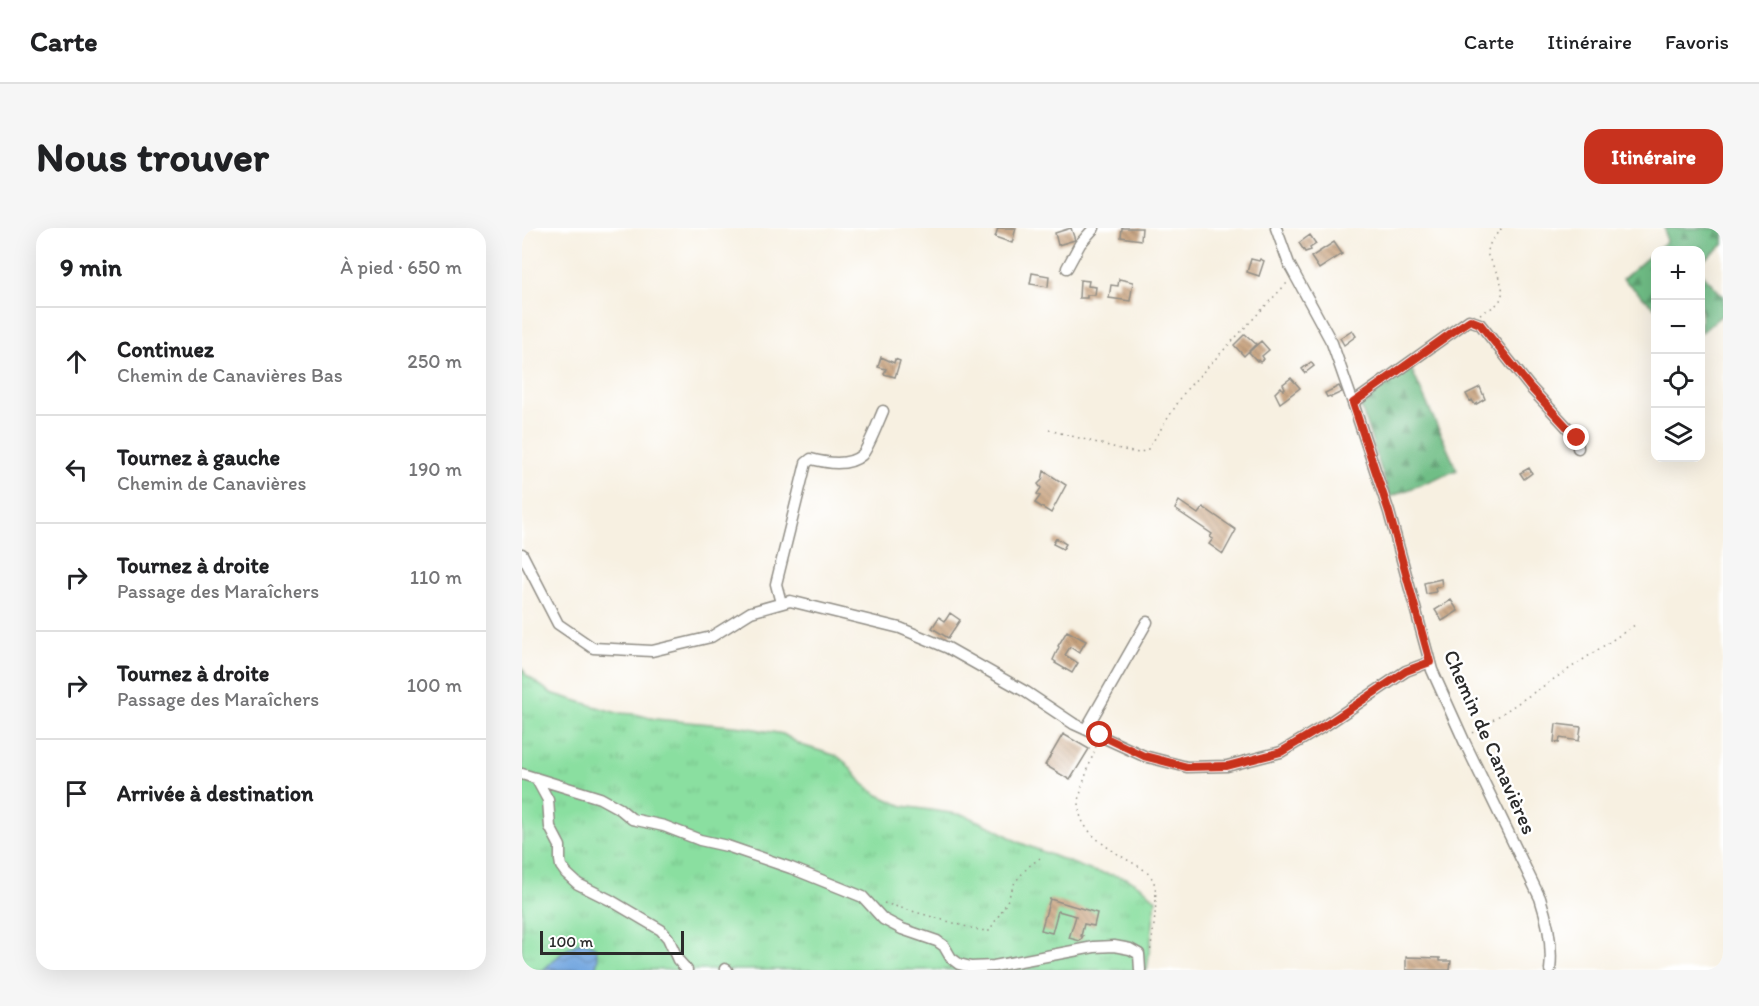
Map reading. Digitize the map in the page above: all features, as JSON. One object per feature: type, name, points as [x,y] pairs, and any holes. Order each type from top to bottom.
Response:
[{"type":"street","points":[[1066,268],[1080,244],[1094,228]]},
{"type":"street","name":"Chemin de Canavières","points":[[1276,228],[1295,275],[1332,343],[1389,512],[1430,662],[1465,743],[1540,898],[1550,936],[1551,970]]},
{"type":"street","points":[[1353,403],[1470,320],[1480,324],[1530,387],[1577,438],[1578,448]]},
{"type":"street","points":[[781,603],[776,584],[806,463],[811,459],[830,464],[850,461],[863,454],[883,411]]},
{"type":"street","points":[[522,554],[558,624],[593,648],[652,651],[711,637],[751,612],[790,601],[900,628],[948,648],[1026,692],[1074,724],[1144,756],[1187,767],[1227,766],[1281,752],[1326,725],[1406,671],[1430,662]]},
{"type":"street","points":[[1086,729],[1147,622]]},
{"type":"street","points":[[522,774],[600,798],[632,819],[664,826],[700,840],[727,846],[791,868],[863,897],[883,920],[938,941],[951,958],[959,964],[971,967],[994,966],[1094,946],[1114,946],[1130,949],[1139,954],[1140,970]]},
{"type":"street","points":[[536,778],[548,800],[550,827],[560,846],[561,866],[566,873],[578,884],[661,930],[668,938],[678,960],[687,970]]},
{"type":"path","points":[[1470,320],[1498,303],[1502,294],[1503,287],[1488,256],[1490,243],[1502,228]]},
{"type":"path","points":[[1049,429],[1128,451],[1139,453],[1148,449],[1186,390],[1295,275]]},
{"type":"path","points":[[1465,743],[1470,735],[1635,625]]},
{"type":"path","points":[[1100,735],[1078,795],[1078,808],[1081,821],[1088,830],[1113,851],[1144,870],[1153,881],[1156,900],[1149,962]]},
{"type":"path","points":[[886,904],[978,930],[989,931],[1006,904],[1015,882],[1028,867],[1040,858]]},
{"type":"green space","points":[[1665,228],[1723,228],[1723,245],[1705,259],[1705,246],[1661,246],[1666,242]]},
{"type":"green space","points":[[1651,254],[1651,304],[1623,279]]},
{"type":"green space","points":[[1705,276],[1723,296],[1723,314],[1705,330]]},
{"type":"green space","points":[[1410,366],[1457,470],[1390,497],[1360,404]]},
{"type":"green space","points":[[522,667],[526,675],[551,693],[617,713],[635,714],[655,719],[744,727],[783,734],[801,745],[837,756],[846,763],[863,784],[878,795],[903,806],[964,815],[1018,842],[1092,871],[1127,878],[1145,889],[1156,900],[1147,970],[522,970]]},
{"type":"water","points":[[580,942],[588,943],[596,948],[598,958],[595,970],[543,970],[564,951]]},
{"type":"building","points":[[998,228],[1016,228],[1012,243],[995,237]]},
{"type":"building","points":[[1071,228],[1075,240],[1058,245],[1055,233]]},
{"type":"building","points":[[1122,228],[1142,228],[1141,240],[1121,237]]},
{"type":"building","points":[[1310,235],[1316,244],[1310,248],[1311,250],[1305,252],[1299,243]]},
{"type":"building","points":[[1334,242],[1342,254],[1319,269],[1311,257]]},
{"type":"building","points":[[1251,259],[1264,261],[1259,276],[1247,272]]},
{"type":"building","points":[[1032,273],[1049,276],[1048,287],[1030,284]]},
{"type":"building","points":[[1119,279],[1133,282],[1130,301],[1109,298],[1111,285],[1118,286]]},
{"type":"building","points":[[1080,280],[1089,281],[1088,286],[1096,287],[1095,295],[1079,298]]},
{"type":"building","points":[[1352,330],[1356,336],[1344,345],[1340,338]]},
{"type":"building","points":[[1245,334],[1256,344],[1244,356],[1234,345]]},
{"type":"building","points":[[1261,341],[1269,350],[1262,356],[1264,359],[1260,362],[1249,352]]},
{"type":"building","points":[[881,357],[894,363],[895,359],[900,361],[895,377],[884,374],[886,369],[878,367]]},
{"type":"building","points":[[1311,362],[1314,366],[1305,373],[1302,369]]},
{"type":"building","points":[[1291,378],[1300,388],[1280,403],[1275,393],[1281,387],[1283,390],[1285,388],[1283,384]]},
{"type":"building","points":[[1339,386],[1342,392],[1327,397],[1325,393]]},
{"type":"building","points":[[1480,387],[1485,399],[1475,405],[1466,394]]},
{"type":"building","points":[[1529,468],[1532,473],[1524,479],[1520,473]]},
{"type":"building","points":[[1044,471],[1066,485],[1051,513],[1035,503],[1040,496],[1037,494],[1041,488],[1038,484],[1042,480]]},
{"type":"building","points":[[1179,501],[1198,514],[1203,507],[1236,530],[1223,554],[1209,544],[1213,539],[1210,537],[1212,534],[1175,509]]},
{"type":"building","points":[[1056,538],[1066,544],[1063,549],[1053,544]]},
{"type":"building","points":[[1441,579],[1442,586],[1435,588],[1436,592],[1426,594],[1424,583]]},
{"type":"building","points":[[1451,600],[1458,611],[1442,621],[1435,610]]},
{"type":"building","points":[[950,613],[960,620],[948,638],[932,628],[939,617],[945,621]]},
{"type":"building","points":[[1067,631],[1086,641],[1079,653],[1070,647],[1065,655],[1078,663],[1072,673],[1053,660]]},
{"type":"building","points":[[1556,724],[1581,727],[1579,741],[1560,738],[1559,743],[1554,742]]},
{"type":"building","points":[[1063,734],[1089,749],[1070,780],[1045,765]]},
{"type":"building","points":[[1050,899],[1097,913],[1094,926],[1084,924],[1080,941],[1069,938],[1076,916],[1058,911],[1052,933],[1041,930]]},
{"type":"building","points":[[1406,957],[1440,958],[1440,961],[1451,961],[1450,970],[1406,970]]},
{"type":"route","points":[[1100,735],[1144,756],[1187,767],[1227,766],[1281,752],[1326,725],[1406,671],[1430,662],[1389,512],[1353,403],[1470,320],[1480,324],[1530,387],[1577,438]]}]
